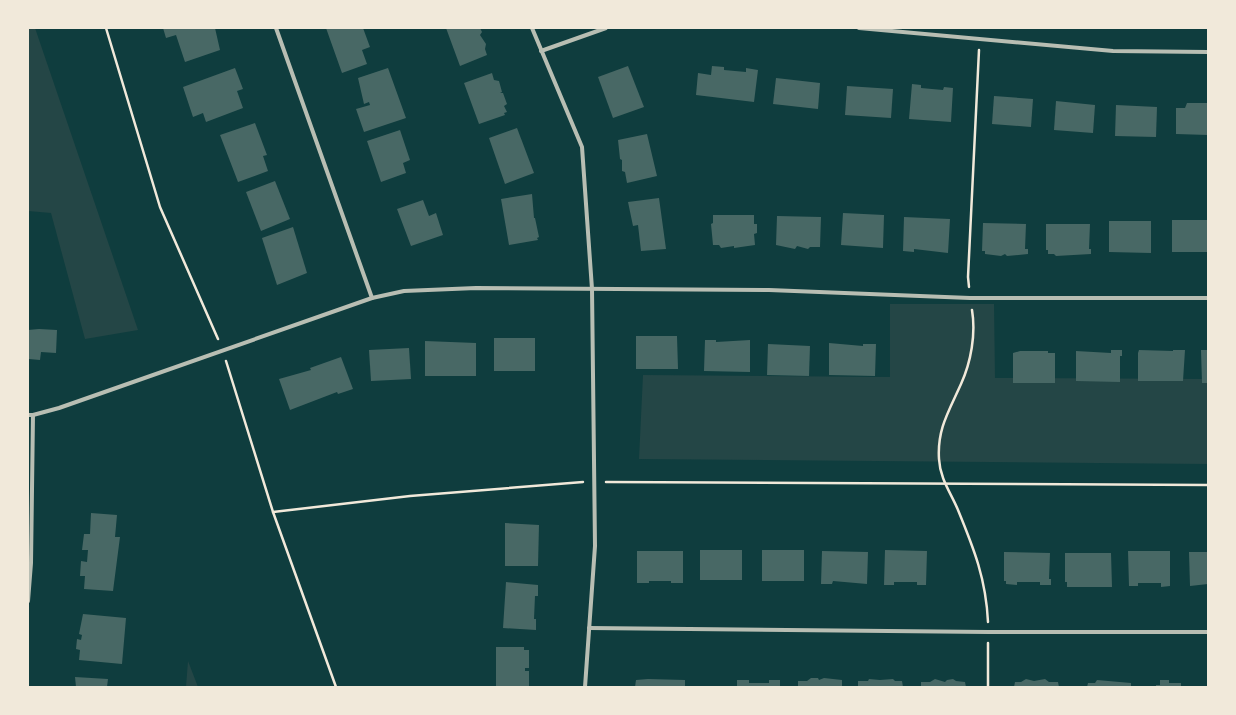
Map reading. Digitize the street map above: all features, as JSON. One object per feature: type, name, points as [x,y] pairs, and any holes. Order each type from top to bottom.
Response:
[{"type":"street","points":[[276,28],[372,298]]},
{"type":"street","points":[[532,28],[582,147],[592,289],[595,481],[595,546],[585,687]]},
{"type":"street","points":[[541,51],[606,28]]},
{"type":"street","points":[[859,28],[1113,51],[1208,52]]},
{"type":"street","points":[[28,415],[33,415],[223,352],[372,298],[404,291],[476,288],[769,290],[970,298],[1208,298]]},
{"type":"street","points":[[28,600],[31,563],[33,415]]},
{"type":"street","points":[[589,628],[988,632],[1208,632]]},
{"type":"path","points":[[980,39],[968,277],[973,316],[970,358],[961,384],[944,418],[940,436],[940,473],[944,484],[953,497],[968,533],[983,578],[988,632],[988,687]]},
{"type":"path","points":[[273,512],[410,496],[595,481],[1208,485]]},
{"type":"shaded area","points":[[28,28],[35,28],[138,330],[85,339],[51,213],[28,211]]},
{"type":"shaded area","points":[[890,304],[994,304],[995,378],[1208,379],[1208,464],[639,459],[643,375],[890,377]]},
{"type":"shaded area","points":[[188,661],[198,687],[186,687]]},
{"type":"building","points":[[163,28],[215,28],[220,50],[185,62],[176,35],[166,38]]},
{"type":"building","points":[[326,28],[363,28],[370,47],[362,50],[367,64],[342,73]]},
{"type":"building","points":[[446,28],[480,28],[482,32],[480,35],[486,44],[485,49],[487,55],[460,66]]},
{"type":"building","points":[[628,66],[644,107],[613,118],[598,77]]},
{"type":"building","points":[[712,66],[724,67],[724,70],[746,72],[746,68],[758,70],[754,102],[696,95],[698,73],[711,75]]},
{"type":"building","points":[[235,68],[243,89],[237,91],[243,108],[206,122],[203,113],[193,117],[183,87]]},
{"type":"building","points":[[388,68],[406,118],[364,132],[356,109],[370,105],[369,102],[364,104],[358,78]]},
{"type":"building","points":[[492,73],[494,80],[499,81],[502,92],[500,93],[503,93],[507,104],[504,106],[507,112],[504,113],[505,115],[479,124],[464,83]]},
{"type":"building","points":[[776,78],[820,83],[818,109],[773,104]]},
{"type":"building","points":[[912,84],[921,85],[921,88],[943,90],[944,87],[953,88],[951,122],[909,119]]},
{"type":"building","points":[[847,86],[893,89],[891,118],[845,115]]},
{"type":"building","points":[[994,96],[1033,99],[1031,127],[992,124]]},
{"type":"building","points":[[1056,101],[1095,105],[1093,133],[1054,130]]},
{"type":"building","points":[[1187,103],[1208,103],[1208,135],[1176,134],[1176,108],[1185,108]]},
{"type":"building","points":[[1116,105],[1157,107],[1156,137],[1115,136]]},
{"type":"building","points":[[255,123],[267,155],[263,156],[268,171],[238,182],[220,135]]},
{"type":"building","points":[[517,128],[534,173],[505,184],[489,138]]},
{"type":"building","points":[[400,130],[410,160],[403,163],[406,173],[381,182],[367,141]]},
{"type":"building","points":[[647,134],[657,176],[627,183],[625,172],[622,171],[622,160],[620,159],[618,140]]},
{"type":"building","points":[[275,181],[290,219],[261,231],[246,192]]},
{"type":"building","points":[[532,194],[534,218],[539,237],[537,238],[538,240],[509,245],[501,199]]},
{"type":"building","points":[[659,198],[666,249],[641,251],[638,225],[633,226],[628,202]]},
{"type":"building","points":[[423,200],[429,216],[436,213],[443,235],[411,246],[397,209]]},
{"type":"building","points":[[843,213],[884,215],[883,248],[841,245]]},
{"type":"building","points":[[713,215],[754,215],[754,224],[757,224],[757,233],[754,234],[755,245],[721,248],[719,245],[713,245],[711,224],[713,223]]},
{"type":"building","points":[[777,216],[821,217],[820,247],[810,247],[808,249],[797,246],[795,249],[776,245]]},
{"type":"building","points":[[904,217],[950,219],[948,253],[914,249],[914,252],[903,251]]},
{"type":"building","points":[[1172,220],[1208,220],[1208,252],[1172,252]]},
{"type":"building","points":[[1109,221],[1151,221],[1151,253],[1109,252]]},
{"type":"building","points":[[983,223],[1026,224],[1025,249],[1028,249],[1028,254],[1007,256],[1005,254],[1001,256],[985,254],[985,251],[982,251]]},
{"type":"building","points":[[1046,224],[1090,224],[1089,249],[1091,249],[1091,254],[1056,256],[1054,254],[1048,254],[1048,250],[1046,250]]},
{"type":"building","points":[[293,227],[307,273],[277,285],[262,238]]},
{"type":"building","points":[[28,330],[57,330],[56,353],[41,352],[40,360],[29,359],[28,363]]},
{"type":"building","points":[[636,336],[677,336],[678,369],[636,369]]},
{"type":"building","points":[[494,338],[535,338],[535,371],[494,371]]},
{"type":"building","points":[[705,340],[716,340],[716,342],[750,340],[750,372],[704,371]]},
{"type":"building","points":[[425,341],[476,343],[476,376],[425,376]]},
{"type":"building","points":[[829,343],[863,346],[863,344],[876,344],[875,376],[829,375]]},
{"type":"building","points":[[768,344],[810,346],[809,376],[767,375]]},
{"type":"building","points":[[409,348],[411,379],[371,381],[369,350]]},
{"type":"building","points":[[1111,350],[1122,350],[1122,356],[1120,356],[1120,382],[1076,381],[1076,351],[1111,353]]},
{"type":"building","points":[[1139,350],[1185,350],[1183,381],[1138,381]]},
{"type":"building","points":[[1201,350],[1208,350],[1208,383],[1202,383]]},
{"type":"building","points":[[1020,351],[1048,351],[1048,353],[1055,353],[1055,383],[1013,383],[1013,353]]},
{"type":"building","points":[[341,357],[353,389],[338,394],[337,392],[290,410],[279,379],[311,370],[310,368]]},
{"type":"building","points":[[91,513],[117,515],[115,537],[120,537],[113,591],[84,589],[85,576],[80,576],[81,561],[87,562],[88,550],[82,550],[84,534],[90,534]]},
{"type":"building","points":[[505,523],[539,525],[538,566],[505,566]]},
{"type":"building","points":[[700,550],[742,550],[742,580],[700,580]]},
{"type":"building","points":[[762,550],[804,550],[804,581],[762,581]]},
{"type":"building","points":[[885,550],[927,551],[926,585],[917,585],[917,582],[894,582],[894,585],[884,585]]},
{"type":"building","points":[[637,551],[683,551],[683,583],[671,583],[671,581],[649,581],[649,583],[637,583]]},
{"type":"building","points":[[822,551],[868,552],[867,584],[833,581],[832,584],[821,584]]},
{"type":"building","points":[[1128,551],[1170,551],[1170,586],[1161,587],[1161,583],[1138,583],[1138,586],[1129,586]]},
{"type":"building","points":[[1004,552],[1050,553],[1049,579],[1051,579],[1051,585],[1040,585],[1040,582],[1017,582],[1017,585],[1006,584],[1006,581],[1004,581]]},
{"type":"building","points":[[1189,552],[1208,552],[1208,584],[1190,586]]},
{"type":"building","points":[[1065,553],[1111,553],[1112,587],[1067,587],[1067,582],[1065,582]]},
{"type":"building","points":[[506,582],[538,585],[538,596],[535,596],[534,619],[536,619],[536,630],[503,628]]},
{"type":"building","points":[[83,614],[126,618],[122,664],[79,660],[80,650],[76,649],[77,639],[81,640],[82,635],[79,634]]},
{"type":"building","points":[[496,647],[524,647],[524,650],[529,650],[529,668],[525,668],[525,671],[529,671],[529,687],[496,687]]},
{"type":"building","points":[[75,677],[108,679],[107,687],[76,687]]},
{"type":"building","points":[[811,678],[818,678],[819,680],[824,678],[842,680],[842,687],[798,686],[798,681],[807,681]]},
{"type":"building","points":[[869,679],[893,679],[895,681],[902,681],[903,687],[858,686],[858,681],[868,681]]},
{"type":"building","points":[[935,679],[945,682],[953,679],[956,681],[965,682],[966,687],[921,687],[921,682],[930,682]]},
{"type":"building","points":[[1026,679],[1034,681],[1045,679],[1049,682],[1058,682],[1059,687],[1014,687],[1015,682],[1021,682]]},
{"type":"building","points":[[636,680],[685,680],[685,687],[635,687]]},
{"type":"building","points":[[737,680],[749,680],[749,683],[769,683],[769,680],[780,680],[780,687],[737,687]]},
{"type":"building","points":[[1097,680],[1131,683],[1131,687],[1087,687],[1088,683],[1095,683]]},
{"type":"building","points":[[1160,680],[1169,680],[1169,683],[1181,683],[1181,687],[1156,687],[1156,685],[1160,685]]}]
